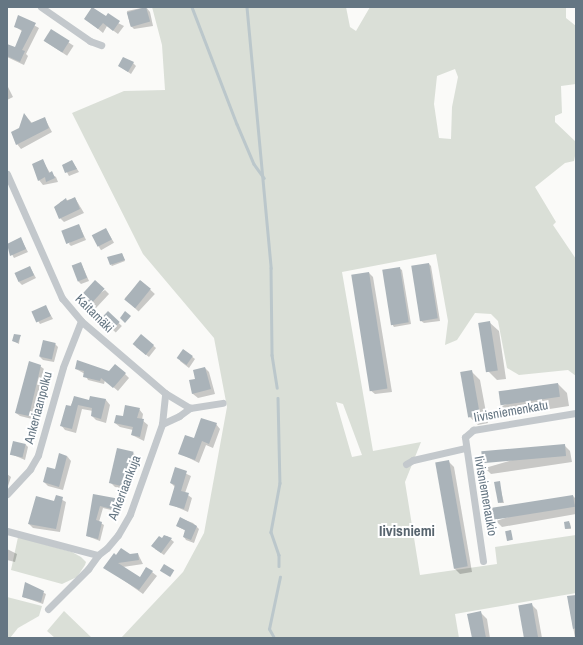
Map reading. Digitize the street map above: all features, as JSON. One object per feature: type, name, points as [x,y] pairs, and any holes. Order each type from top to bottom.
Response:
[{"type":"street","points":[[41,7],[90,40],[101,45]]},
{"type":"street","name":"Kaitamäki","points":[[7,174],[62,298],[80,321],[165,393],[190,408]]},
{"type":"street","name":"Ankeriaanpolku","points":[[7,494],[30,469],[38,455],[63,367],[80,321]]},
{"type":"street","name":"Ankeriaankuja","points":[[48,609],[88,569],[98,555],[118,535],[126,522],[162,424],[165,393]]},
{"type":"street","points":[[162,424],[180,416],[190,408],[223,403]]},
{"type":"street","name":"Iivisniemenkatu","points":[[465,448],[465,437],[473,430],[576,413]]},
{"type":"street","name":"Iivisniemenaukio","points":[[406,464],[413,460],[465,448],[483,561]]},
{"type":"street","points":[[7,531],[98,555]]},
{"type":"shaded area","points":[[152,7],[346,7],[350,27],[356,31],[370,7],[566,7],[566,18],[576,26],[576,84],[561,86],[562,113],[555,116],[555,122],[576,142],[576,151],[574,161],[565,163],[535,187],[556,222],[553,225],[576,259],[576,376],[568,370],[519,375],[507,368],[498,321],[491,314],[475,313],[457,340],[445,345],[448,321],[436,254],[342,272],[373,451],[421,442],[405,482],[420,575],[497,564],[495,547],[576,535],[576,593],[455,614],[459,638],[121,638],[183,572],[204,533],[227,407],[214,338],[143,254],[72,113],[124,91],[165,90],[162,45]],"holes":[[[455,69],[458,77],[452,107],[451,139],[439,138],[434,104],[437,76]],[[336,402],[343,404],[362,455],[352,457]]]},
{"type":"shaded area","points":[[18,537],[72,552],[86,562],[85,565],[77,577],[62,584],[11,570]]},
{"type":"shaded area","points":[[7,597],[42,606],[39,616],[18,628],[10,638],[7,637]]},
{"type":"shaded area","points":[[64,611],[92,638],[55,638],[47,631]]},
{"type":"building","points":[[92,7],[106,16],[108,13],[120,21],[113,31],[103,23],[98,29],[84,19]]},
{"type":"building","points":[[146,7],[150,21],[131,27],[127,13]]},
{"type":"building","points":[[18,15],[36,23],[22,50],[25,51],[20,62],[7,56],[7,44],[15,47],[22,30],[14,27]]},
{"type":"building","points":[[51,29],[70,41],[62,53],[44,41]]},
{"type":"building","points":[[123,57],[134,62],[128,72],[118,66]]},
{"type":"building","points":[[24,113],[31,123],[45,117],[49,128],[16,145],[11,132],[19,128]]},
{"type":"building","points":[[43,159],[49,173],[52,171],[55,178],[46,182],[45,177],[38,181],[32,164]]},
{"type":"building","points":[[72,160],[77,169],[65,173],[62,165]]},
{"type":"building","points":[[75,197],[80,209],[59,219],[54,207],[66,198],[67,201]]},
{"type":"building","points":[[79,224],[84,237],[66,244],[61,231]]},
{"type":"building","points":[[106,228],[112,240],[98,247],[92,235]]},
{"type":"building","points":[[21,237],[26,249],[10,256],[7,244]]},
{"type":"building","points":[[122,253],[125,260],[110,265],[107,257]]},
{"type":"building","points":[[81,262],[87,278],[78,281],[72,266]]},
{"type":"building","points":[[429,263],[438,318],[420,321],[411,266]]},
{"type":"building","points":[[30,266],[34,275],[19,282],[14,273]]},
{"type":"building","points":[[400,267],[409,322],[391,325],[382,270]]},
{"type":"building","points":[[369,272],[387,389],[370,391],[351,275]]},
{"type":"building","points":[[95,280],[105,289],[91,304],[81,296]]},
{"type":"building","points":[[140,280],[151,289],[135,308],[124,299]]},
{"type":"building","points":[[46,305],[51,316],[36,322],[31,312]]},
{"type":"building","points":[[108,311],[120,322],[112,331],[100,320]]},
{"type":"building","points":[[125,311],[131,316],[125,323],[120,318]]},
{"type":"building","points":[[490,321],[498,370],[486,372],[478,323]]},
{"type":"building","points":[[14,334],[21,335],[18,343],[12,341]]},
{"type":"building","points":[[141,334],[154,345],[146,355],[133,344]]},
{"type":"building","points":[[43,340],[56,343],[52,359],[39,357]]},
{"type":"building","points":[[183,349],[193,356],[187,365],[177,358]]},
{"type":"building","points":[[77,360],[109,371],[115,364],[126,373],[113,388],[101,378],[100,381],[83,377],[84,371],[75,369]]},
{"type":"building","points":[[29,361],[41,365],[29,416],[15,413]]},
{"type":"building","points":[[205,367],[211,389],[192,394],[189,380],[195,379],[193,370]]},
{"type":"building","points":[[472,370],[480,415],[468,417],[460,372]]},
{"type":"building","points":[[558,383],[560,397],[501,405],[499,391]]},
{"type":"building","points":[[74,396],[89,400],[90,396],[106,399],[101,419],[91,416],[92,408],[78,405],[72,429],[60,426],[66,405],[71,406]]},
{"type":"building","points":[[125,405],[140,408],[137,418],[144,419],[140,437],[131,435],[133,427],[114,423],[116,415],[123,416]]},
{"type":"building","points":[[201,418],[217,423],[209,444],[202,441],[195,460],[178,454],[185,435],[194,438]]},
{"type":"building","points":[[13,441],[26,444],[23,458],[10,455]]},
{"type":"building","points":[[565,444],[566,456],[482,463],[481,451]]},
{"type":"building","points":[[117,448],[134,452],[125,487],[109,483]]},
{"type":"building","points":[[59,453],[67,456],[59,487],[43,482],[47,467],[55,469]]},
{"type":"building","points":[[449,460],[468,566],[454,569],[435,462]]},
{"type":"building","points":[[175,467],[187,471],[181,491],[189,493],[184,509],[169,505],[175,485],[170,483]]},
{"type":"building","points":[[500,481],[503,502],[498,503],[494,482]]},
{"type":"building","points":[[93,494],[120,499],[116,510],[100,506],[96,520],[102,522],[98,539],[86,536]]},
{"type":"building","points":[[56,495],[63,497],[56,529],[28,524],[36,496],[54,501]]},
{"type":"building","points":[[573,495],[575,507],[494,520],[492,508]]},
{"type":"building","points":[[180,517],[197,526],[191,540],[183,537],[185,530],[176,526]]},
{"type":"building","points":[[569,521],[571,528],[565,529],[564,522]]},
{"type":"building","points":[[511,530],[513,540],[507,541],[505,531]]},
{"type":"building","points":[[164,535],[172,538],[161,553],[151,546],[159,536],[162,538]]},
{"type":"building","points":[[121,548],[130,554],[138,553],[139,560],[118,563],[140,577],[146,567],[153,571],[139,590],[103,568],[114,553],[116,555]]},
{"type":"building","points":[[164,564],[174,570],[170,577],[160,571]]},
{"type":"building","points":[[25,582],[44,591],[41,602],[22,597]]},
{"type":"building","points":[[576,595],[576,628],[573,629],[567,596]]},
{"type":"building","points":[[532,603],[538,638],[524,638],[518,605]]},
{"type":"building","points":[[481,611],[486,638],[472,638],[467,614]]},
{"type":"waterway","points":[[192,7],[237,124],[254,164],[264,178]]},
{"type":"waterway","points":[[247,7],[271,268],[272,355],[277,388]]},
{"type":"waterway","points":[[278,398],[280,483],[271,532],[279,555],[279,566]]},
{"type":"waterway","points":[[274,638],[269,629],[280,577]]},
{"type":"district","name":"Iivisniemi","points":[[407,531]]}]
